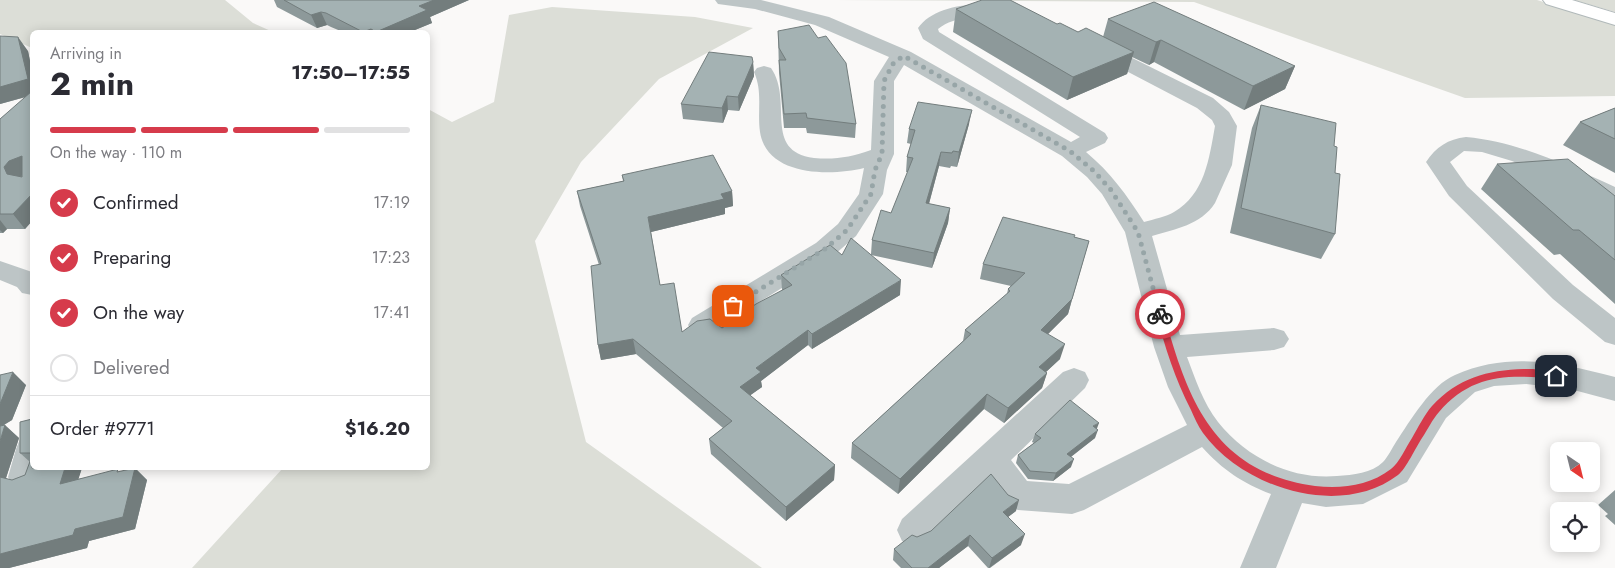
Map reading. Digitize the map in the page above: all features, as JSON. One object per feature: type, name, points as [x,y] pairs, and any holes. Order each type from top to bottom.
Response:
[{"type":"main road","points":[[1552,0],[1615,19]]},
{"type":"street","points":[[724,0],[755,4],[822,21],[904,56],[1070,151],[1095,172],[1111,190],[1138,232],[1169,346],[1184,386],[1206,430],[1230,456],[1261,476],[1291,487],[1326,492],[1363,489],[1395,472],[1435,409],[1464,384],[1492,374],[1526,372],[1570,377],[1615,389]]},
{"type":"street","points":[[1010,12],[987,10],[961,12],[933,22],[928,28],[930,35],[1097,138],[1070,151]]},
{"type":"street","points":[[1077,38],[1205,103],[1221,116],[1226,126],[1220,165],[1203,203],[1182,219],[1138,232]]},
{"type":"street","points":[[702,325],[825,249],[847,230],[871,194],[875,170],[882,154],[884,81],[894,62],[904,56]]},
{"type":"street","points":[[764,72],[771,86],[773,142],[786,157],[810,164],[833,166],[855,164],[882,154]]},
{"type":"street","points":[[1615,196],[1504,150],[1465,144],[1446,150],[1438,162],[1465,197],[1563,292],[1615,334]]},
{"type":"street","points":[[0,270],[27,280],[30,284]]},
{"type":"street","points":[[1169,346],[1274,339]]},
{"type":"street","points":[[915,530],[1074,380]]},
{"type":"street","points":[[990,459],[1018,495],[1072,499],[1206,430]]},
{"type":"street","points":[[1258,568],[1291,487]]},
{"type":"shaded area","points":[[0,0],[225,0],[253,23],[269,30],[30,30],[30,47],[0,34]]},
{"type":"shaded area","points":[[835,0],[1537,0],[1615,24],[1615,96],[1465,98],[1194,2]]},
{"type":"shaded area","points":[[1574,0],[1615,0],[1615,12]]},
{"type":"shaded area","points":[[552,7],[695,17],[753,28],[659,79],[581,162],[535,241],[586,442],[762,568],[192,568],[281,470],[430,470],[430,110],[452,122],[494,102],[509,15]]},
{"type":"building","points":[[284,0],[434,0],[419,6],[427,10],[381,30],[359,30],[326,13],[321,12],[311,15]]},
{"type":"building","points":[[982,0],[1010,0],[1057,24],[1060,23],[1078,32],[1086,28],[1134,52],[1073,77],[956,9]]},
{"type":"building","points":[[1154,2],[1295,66],[1253,86],[1161,40],[1156,42],[1108,19]]},
{"type":"building","points":[[809,25],[818,38],[826,36],[846,63],[856,124],[807,118],[806,113],[784,114],[779,60],[786,60],[779,48],[778,31]]},
{"type":"building","points":[[0,36],[18,37],[28,79],[0,87]]},
{"type":"building","points":[[709,52],[752,57],[753,62],[738,97],[727,96],[722,108],[681,104]]},
{"type":"building","points":[[30,93],[30,196],[13,214],[0,214],[0,119]],"holes":[[[22,156],[22,177],[7,174],[4,167],[9,161]]]},
{"type":"building","points":[[918,102],[972,110],[959,152],[941,152],[926,203],[950,208],[934,253],[872,240],[881,210],[891,213],[913,158],[907,157],[915,130],[909,129]]},
{"type":"building","points":[[1261,105],[1336,123],[1334,146],[1337,147],[1335,173],[1340,174],[1335,234],[1241,208]]},
{"type":"building","points":[[1615,108],[1615,139],[1580,122]]},
{"type":"building","points":[[713,155],[732,191],[721,194],[724,199],[648,217],[660,285],[674,283],[682,332],[697,321],[710,319],[722,328],[756,304],[792,285],[781,275],[830,245],[842,255],[851,238],[901,280],[812,334],[808,330],[756,368],[761,372],[740,387],[835,465],[786,507],[709,439],[732,421],[633,339],[598,345],[591,266],[601,264],[577,191],[624,181],[622,175]]},
{"type":"building","points":[[1568,159],[1615,196],[1615,260],[1579,230],[1573,230],[1497,164]]},
{"type":"building","points":[[1003,217],[1075,235],[1074,237],[1089,241],[1072,299],[1041,330],[1065,344],[1039,367],[1047,373],[1008,408],[987,394],[900,479],[852,443],[971,334],[965,330],[1010,291],[1008,289],[1025,273],[983,264]]},
{"type":"building","points":[[13,372],[0,404],[0,375]]},
{"type":"building","points":[[1070,400],[1099,423],[1093,426],[1098,430],[1067,454],[1074,459],[1056,473],[1030,471],[1018,455],[1041,438],[1035,434]]},
{"type":"building","points":[[30,420],[30,453],[20,453],[20,422]]},
{"type":"building","points":[[5,425],[0,441],[0,426]]},
{"type":"building","points":[[30,461],[30,470],[64,470],[60,484],[114,470],[118,470],[117,472],[135,470],[123,517],[75,529],[73,535],[0,554],[0,477],[12,480],[25,475]]},
{"type":"building","points":[[991,474],[1008,495],[1019,500],[1003,512],[1025,534],[992,558],[970,535],[928,568],[912,568],[894,549],[912,535],[917,537],[931,531]]},
{"type":"way so far","points":[[733,306],[825,249],[847,230],[871,194],[875,170],[882,154],[884,81],[894,62],[904,56],[1070,151],[1095,172],[1111,190],[1138,232],[1160,314]]},
{"type":"route","points":[[1160,314],[1169,346],[1184,386],[1206,430],[1230,456],[1261,476],[1291,487],[1326,492],[1363,489],[1395,472],[1435,409],[1464,384],[1492,374],[1526,372],[1556,376]]}]
